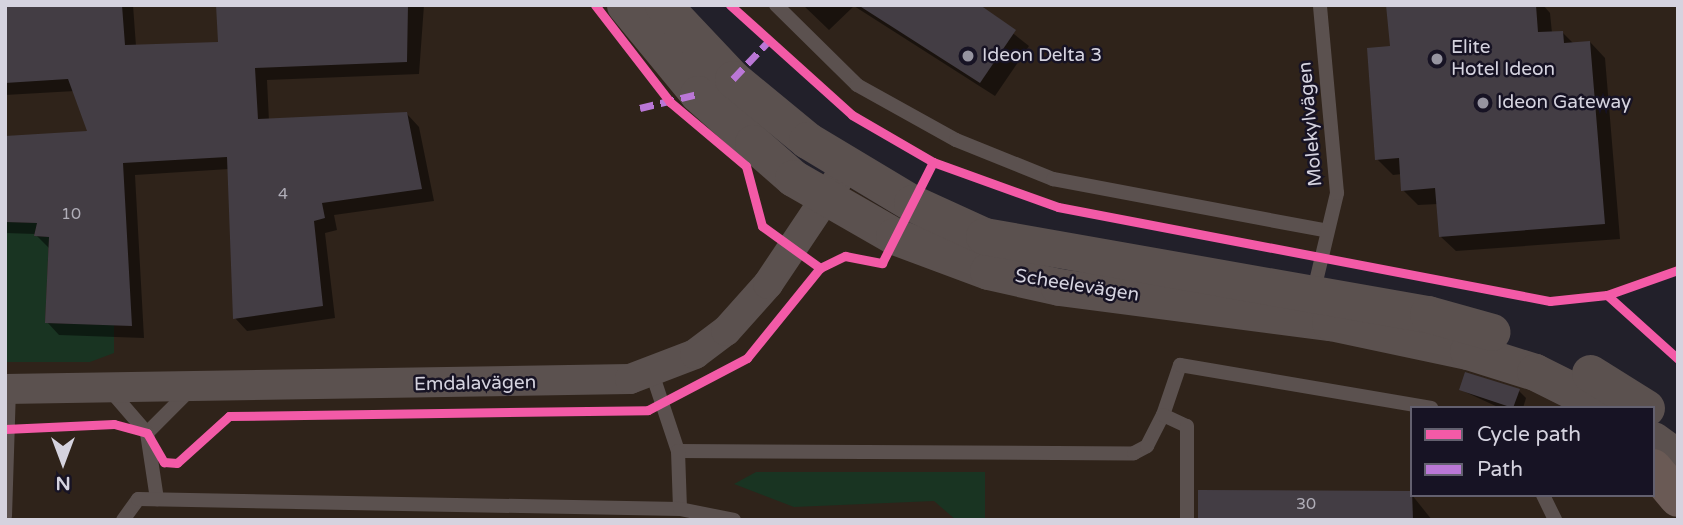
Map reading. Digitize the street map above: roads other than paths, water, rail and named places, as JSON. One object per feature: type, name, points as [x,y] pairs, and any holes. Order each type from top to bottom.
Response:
[{"type":"main road","points":[[1655,470],[1678,498]]},
{"type":"street","name":"Scheelevägen","points":[[625,5],[698,94],[828,200],[894,236],[988,271],[1059,287],[1428,314],[1510,338],[1581,367],[1643,406]]},
{"type":"street","name":"Scheelevägen","points":[[663,5],[762,105],[847,166],[912,203],[1016,246],[1310,307],[1468,351],[1535,372],[1603,406]]},
{"type":"street","name":"Emdalavägen","points":[[7,389],[607,382],[652,373],[726,331],[828,200],[847,166]]},
{"type":"street","points":[[1655,414],[1678,430]]},
{"type":"street","points":[[1655,441],[1678,458]]},
{"type":"lane","points":[[776,5],[857,85],[956,141],[1053,179],[1324,230]]},
{"type":"lane","name":"Molekylvägen","points":[[1310,307],[1324,230],[1337,193],[1320,5]]},
{"type":"lane","points":[[678,451],[1134,453],[1147,446],[1163,415],[1180,365],[1419,406]]},
{"type":"lane","points":[[652,373],[678,451],[680,509]]},
{"type":"lane","points":[[109,388],[147,433],[157,499]]},
{"type":"lane","points":[[147,433],[192,388]]},
{"type":"lane","points":[[5,516],[7,389]]},
{"type":"lane","points":[[1163,415],[1187,426],[1187,520]]},
{"type":"lane","points":[[1543,497],[1555,520]]},
{"type":"lane","points":[[123,520],[138,499],[680,509],[734,520]]},
{"type":"place","name":"Ideon Delta 3","points":[[968,56]]},
{"type":"place","name":"Elite Hotel Ideon","points":[[1437,59]]},
{"type":"place","name":"Ideon Gateway","points":[[1483,103]]}]
